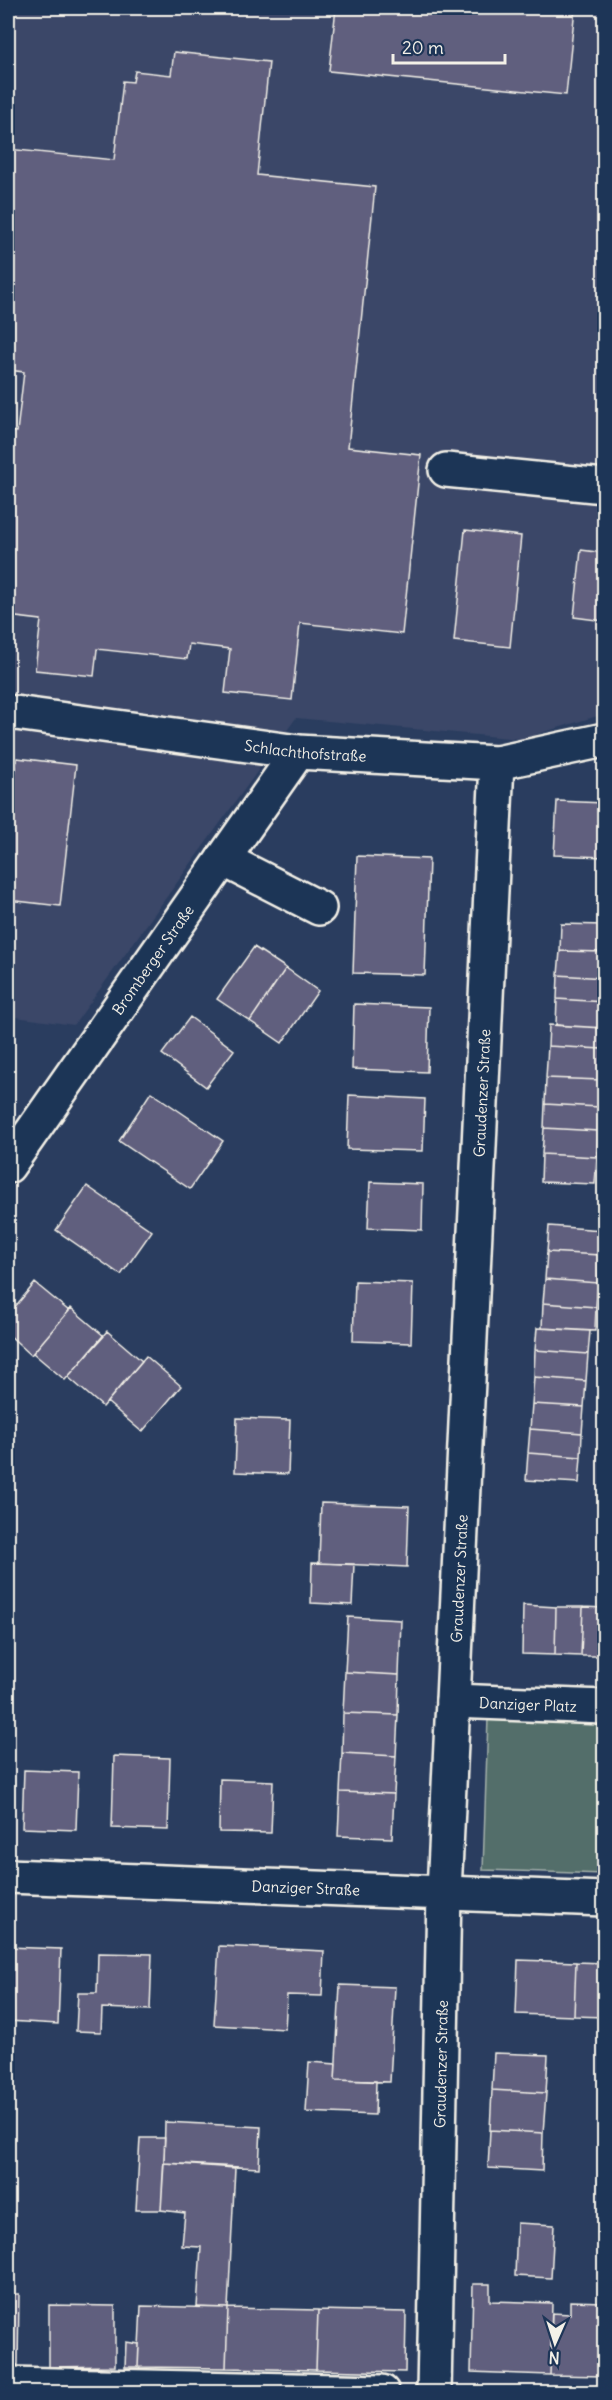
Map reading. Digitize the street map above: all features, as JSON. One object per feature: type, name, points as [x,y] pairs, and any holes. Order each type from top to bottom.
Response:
[{"type":"street","points":[[446,470],[604,486]]},
{"type":"street","name":"Schlachthofstraße","points":[[8,712],[298,752],[497,763],[604,740]]},
{"type":"street","name":"Bromberger Straße","points":[[8,1166],[298,752]]},
{"type":"street","name":"Graudenzer Straße","points":[[434,2392],[444,1893],[497,763]]},
{"type":"street","points":[[223,859],[319,908]]},
{"type":"street","name":"Danziger Platz","points":[[453,1701],[604,1707]]},
{"type":"street","name":"Danziger Straße","points":[[8,1876],[604,1899]]},
{"type":"street","points":[[8,2384],[382,2392]]},
{"type":"shaded area","points":[[8,8],[604,8],[604,714],[521,739],[296,718],[74,1025],[8,1016]]},
{"type":"green space","points":[[488,1718],[604,1721],[604,1874],[483,1870]]},
{"type":"building","points":[[336,8],[575,8],[566,95],[329,71]]},
{"type":"building","points":[[174,52],[269,62],[257,175],[375,187],[348,447],[421,455],[402,634],[300,623],[292,700],[225,693],[230,649],[189,644],[187,659],[97,649],[94,676],[35,670],[41,620],[8,616],[8,431],[17,432],[24,372],[8,370],[8,149],[114,160],[123,81],[133,82],[135,71],[171,75]]},
{"type":"building","points":[[465,530],[521,536],[510,647],[454,641]]},
{"type":"building","points":[[581,550],[604,553],[604,621],[574,617]]},
{"type":"building","points":[[17,758],[76,765],[60,906],[8,900],[8,839]]},
{"type":"building","points":[[557,801],[604,803],[604,857],[554,855]]},
{"type":"building","points":[[357,856],[429,859],[425,975],[353,973]]},
{"type":"building","points":[[561,924],[604,925],[604,952],[560,951]]},
{"type":"building","points":[[254,947],[286,968],[250,1021],[217,999]]},
{"type":"building","points":[[560,951],[604,952],[604,978],[558,975]]},
{"type":"building","points":[[286,968],[318,991],[282,1043],[250,1021]]},
{"type":"building","points":[[558,975],[604,978],[604,1002],[557,999]]},
{"type":"building","points":[[557,999],[604,1002],[604,1028],[556,1025]]},
{"type":"building","points":[[354,1004],[429,1007],[427,1072],[352,1069]]},
{"type":"building","points":[[190,1017],[234,1050],[206,1087],[162,1054]]},
{"type":"building","points":[[549,1025],[604,1028],[602,1049],[548,1046]]},
{"type":"building","points":[[548,1046],[602,1049],[601,1080],[546,1078]]},
{"type":"building","points":[[546,1078],[601,1080],[599,1107],[545,1104]]},
{"type":"building","points":[[151,1092],[223,1141],[190,1189],[119,1141]]},
{"type":"building","points":[[349,1095],[425,1099],[423,1151],[347,1149]]},
{"type":"building","points":[[545,1104],[599,1107],[598,1131],[544,1128]]},
{"type":"building","points":[[544,1128],[598,1131],[597,1157],[542,1154]]},
{"type":"building","points":[[542,1154],[597,1157],[595,1184],[541,1182]]},
{"type":"building","points":[[370,1182],[423,1184],[422,1230],[368,1228]]},
{"type":"building","points":[[87,1186],[152,1231],[121,1275],[56,1230]]},
{"type":"building","points":[[549,1226],[602,1230],[600,1255],[547,1252]]},
{"type":"building","points":[[547,1252],[600,1255],[598,1283],[545,1279]]},
{"type":"building","points":[[545,1279],[598,1283],[596,1307],[543,1303]]},
{"type":"building","points":[[355,1281],[413,1283],[411,1343],[353,1341]]},
{"type":"building","points":[[35,1283],[69,1311],[31,1355],[8,1334],[8,1315]]},
{"type":"building","points":[[543,1303],[596,1307],[595,1331],[542,1328]]},
{"type":"building","points":[[71,1308],[104,1336],[65,1380],[33,1353]]},
{"type":"building","points":[[537,1328],[590,1331],[588,1354],[535,1350]]},
{"type":"building","points":[[107,1331],[142,1361],[103,1407],[68,1377]]},
{"type":"building","points":[[535,1350],[588,1354],[586,1381],[534,1377]]},
{"type":"building","points":[[146,1356],[181,1386],[142,1432],[107,1402]]},
{"type":"building","points":[[534,1377],[586,1381],[584,1407],[532,1404]]},
{"type":"building","points":[[532,1404],[584,1407],[582,1433],[530,1429]]},
{"type":"building","points":[[237,1418],[290,1420],[288,1474],[235,1472]]},
{"type":"building","points":[[530,1429],[582,1433],[581,1457],[528,1453]]},
{"type":"building","points":[[528,1453],[581,1457],[579,1483],[526,1480]]},
{"type":"building","points":[[321,1503],[409,1506],[407,1567],[319,1563]]},
{"type":"building","points":[[312,1563],[354,1564],[352,1605],[311,1603]]},
{"type":"building","points":[[523,1605],[556,1607],[555,1655],[522,1654]]},
{"type":"building","points":[[556,1607],[583,1607],[581,1656],[555,1655]]},
{"type":"building","points":[[583,1607],[604,1608],[604,1656],[581,1656]]},
{"type":"building","points":[[348,1617],[401,1620],[399,1675],[345,1672]]},
{"type":"building","points":[[345,1672],[399,1675],[398,1715],[343,1713]]},
{"type":"building","points":[[343,1713],[398,1715],[396,1756],[342,1753]]},
{"type":"building","points":[[342,1753],[396,1756],[394,1794],[340,1792]]},
{"type":"building","points":[[114,1756],[170,1758],[168,1830],[112,1828]]},
{"type":"building","points":[[24,1770],[78,1772],[76,1830],[22,1828]]},
{"type":"building","points":[[220,1779],[273,1781],[271,1833],[219,1832]]},
{"type":"building","points":[[340,1792],[394,1794],[392,1838],[338,1836]]},
{"type":"building","points":[[219,1946],[324,1951],[322,1996],[287,1995],[285,2029],[214,2025]]},
{"type":"building","points":[[8,1947],[61,1949],[58,2024],[8,2021]]},
{"type":"building","points":[[98,1953],[152,1954],[150,2010],[102,2008],[101,2032],[76,2031],[78,1993],[97,1993]]},
{"type":"building","points":[[518,1960],[576,1962],[574,2016],[516,2014]]},
{"type":"building","points":[[576,1962],[604,1963],[604,2017],[574,2016]]},
{"type":"building","points":[[340,1985],[395,1987],[390,2082],[335,2080]]},
{"type":"building","points":[[494,2053],[548,2055],[546,2093],[492,2090]]},
{"type":"building","points":[[309,2062],[336,2064],[335,2080],[376,2081],[375,2115],[306,2112]]},
{"type":"building","points":[[492,2090],[546,2093],[543,2133],[490,2130]]},
{"type":"building","points":[[165,2122],[261,2127],[259,2168],[164,2163]]},
{"type":"building","points":[[490,2130],[543,2133],[542,2171],[488,2168]]},
{"type":"building","points":[[140,2138],[165,2138],[161,2210],[136,2210]]},
{"type":"building","points":[[164,2163],[235,2168],[228,2308],[197,2307],[201,2247],[182,2246],[185,2213],[161,2210]]},
{"type":"building","points":[[517,2223],[554,2225],[551,2278],[515,2276]]},
{"type":"building","points":[[473,2284],[490,2284],[490,2301],[552,2303],[550,2375],[471,2372]]},
{"type":"building","points":[[8,2294],[19,2294],[18,2365],[8,2365]]},
{"type":"building","points":[[570,2301],[604,2302],[604,2376],[550,2375],[552,2313],[570,2314]]},
{"type":"building","points":[[49,2305],[115,2306],[115,2366],[49,2367]]},
{"type":"building","points":[[141,2306],[228,2308],[226,2368],[138,2367]]},
{"type":"building","points":[[228,2308],[318,2310],[316,2370],[226,2368]]},
{"type":"building","points":[[318,2310],[406,2312],[405,2372],[316,2370]]},
{"type":"building","points":[[126,2342],[139,2344],[138,2367],[125,2367]]}]
